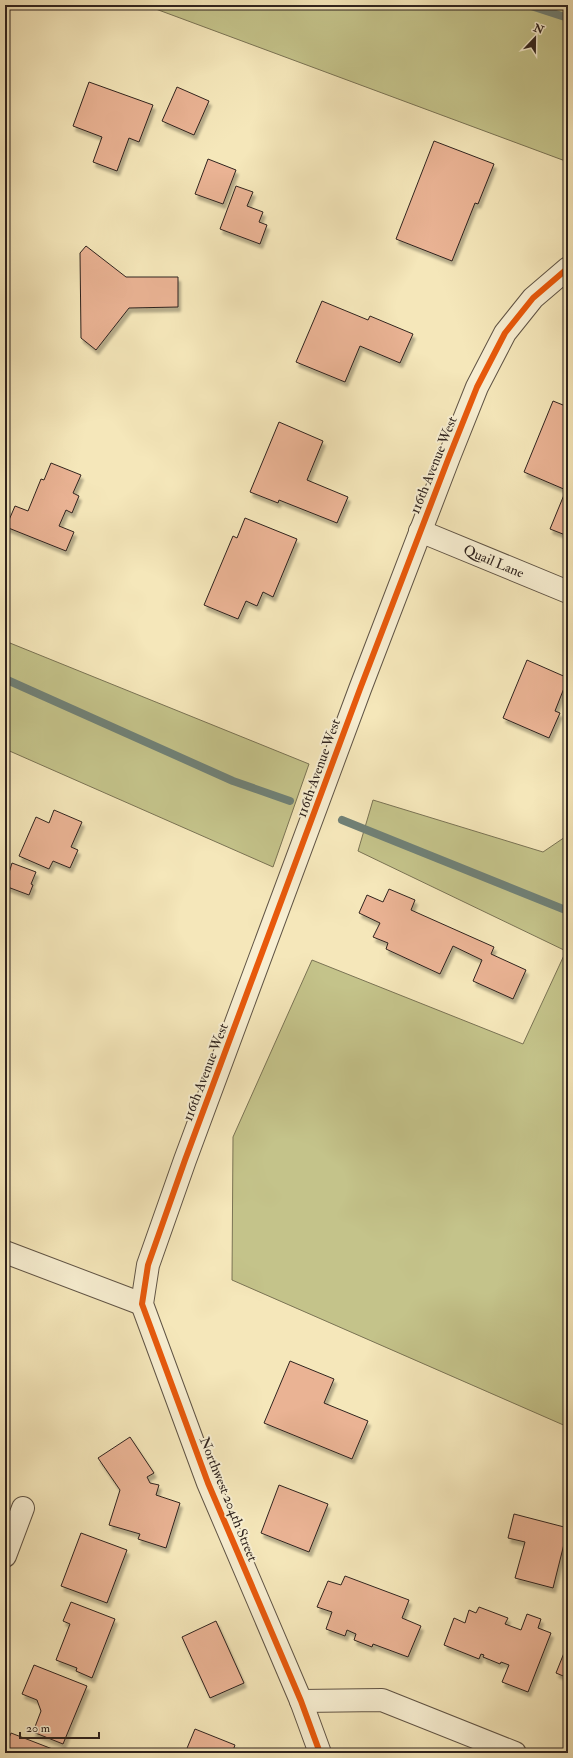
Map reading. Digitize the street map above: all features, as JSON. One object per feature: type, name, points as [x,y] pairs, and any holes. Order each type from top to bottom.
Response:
[{"type":"street","name":"116th Avenue West","points":[[142,1304],[148,1265],[182,1168],[420,531],[477,387],[505,333],[533,298],[568,268]]},
{"type":"street","name":"Quail Lane","points":[[420,531],[568,592]]},
{"type":"street","points":[[5,1252],[142,1304]]},
{"type":"street","name":"Northwest 204th Street","points":[[142,1304],[208,1483],[301,1701],[320,1753]]},
{"type":"street","points":[[5,1556],[23,1508]]},
{"type":"street","points":[[301,1701],[382,1700],[516,1753]]},
{"type":"shaded area","points":[[145,5],[568,5],[568,162]]},
{"type":"shaded area","points":[[5,641],[309,764],[273,867],[5,749]]},
{"type":"shaded area","points":[[373,800],[543,852],[568,835],[568,1427],[232,1280],[233,1137],[312,960],[523,1044],[566,951],[358,851]]},
{"type":"building","points":[[89,82],[153,105],[139,142],[129,138],[117,171],[93,162],[102,137],[73,126]]},
{"type":"building","points":[[177,87],[209,101],[194,135],[162,121]]},
{"type":"building","points":[[434,141],[494,164],[478,204],[475,203],[452,261],[396,239]]},
{"type":"building","points":[[208,159],[236,170],[223,204],[195,194]]},
{"type":"building","points":[[236,186],[253,192],[247,206],[263,212],[259,222],[267,225],[260,244],[220,229]]},
{"type":"building","points":[[86,246],[126,277],[178,277],[178,307],[129,308],[96,350],[81,338],[80,253]]},
{"type":"building","points":[[322,301],[368,320],[370,316],[413,334],[400,363],[360,346],[345,382],[296,362]]},
{"type":"building","points":[[553,401],[568,407],[568,536],[550,529],[566,490],[524,472]]},
{"type":"building","points":[[279,422],[323,441],[307,480],[348,497],[337,523],[279,500],[278,503],[250,492]]},
{"type":"building","points":[[51,463],[81,475],[73,493],[79,496],[72,513],[66,510],[59,526],[74,532],[66,551],[6,527],[15,506],[28,511],[41,479],[44,480]]},
{"type":"building","points":[[245,518],[297,539],[273,597],[263,592],[257,606],[246,601],[238,619],[204,605],[233,536],[237,538]]},
{"type":"building","points":[[527,660],[568,678],[555,711],[560,713],[549,738],[503,718]]},
{"type":"building","points":[[54,810],[82,822],[71,847],[78,850],[70,868],[53,861],[49,869],[19,856],[36,817],[49,823]]},
{"type":"building","points":[[12,863],[36,872],[31,884],[33,885],[29,895],[5,886]]},
{"type":"building","points":[[389,889],[415,900],[411,910],[494,947],[491,954],[526,970],[513,999],[473,981],[482,960],[453,946],[440,974],[386,949],[388,943],[373,937],[380,923],[359,913],[367,895],[383,902]]},
{"type":"building","points":[[290,1361],[334,1379],[324,1403],[368,1421],[352,1459],[264,1423]]},
{"type":"building","points":[[130,1437],[154,1473],[147,1477],[150,1483],[159,1485],[156,1495],[180,1503],[166,1548],[138,1539],[140,1534],[109,1525],[120,1490],[98,1458]]},
{"type":"building","points":[[279,1485],[328,1504],[309,1552],[261,1533]]},
{"type":"building","points":[[514,1514],[568,1528],[553,1588],[515,1578],[525,1542],[508,1538]]},
{"type":"building","points":[[81,1533],[127,1550],[107,1603],[61,1586]]},
{"type":"building","points":[[345,1576],[409,1600],[402,1618],[421,1626],[408,1657],[373,1644],[372,1647],[354,1640],[356,1634],[347,1630],[345,1636],[326,1629],[332,1612],[317,1607],[328,1581],[341,1585]]},
{"type":"building","points":[[71,1602],[115,1619],[92,1678],[76,1671],[77,1668],[56,1660],[70,1624],[63,1621]]},
{"type":"building","points":[[479,1607],[508,1618],[505,1624],[521,1630],[527,1614],[541,1619],[538,1628],[551,1633],[528,1692],[502,1682],[509,1665],[501,1662],[500,1664],[483,1657],[484,1655],[481,1654],[479,1659],[444,1645],[454,1618],[465,1623],[469,1610],[476,1613]]},
{"type":"building","points":[[216,1621],[244,1683],[210,1698],[182,1637]]},
{"type":"building","points":[[568,1643],[568,1678],[556,1673]]},
{"type":"building","points":[[34,1665],[87,1686],[63,1744],[33,1732],[41,1711],[37,1700],[22,1694]]},
{"type":"building","points":[[195,1729],[235,1745],[232,1753],[185,1753]]},
{"type":"building","points":[[11,1733],[55,1750],[54,1753],[5,1753],[5,1748]]},
{"type":"building","points":[[398,1749],[409,1753],[396,1753]]},
{"type":"waterway","points":[[528,5],[568,18]]},
{"type":"waterway","points":[[5,679],[233,781],[290,801]]},
{"type":"waterway","points":[[342,820],[568,911]]},
{"type":"cycle path","points":[[320,1753],[301,1701],[208,1483],[142,1304],[148,1265],[185,1160],[360,689],[477,387],[505,333],[533,298],[568,268]]}]
